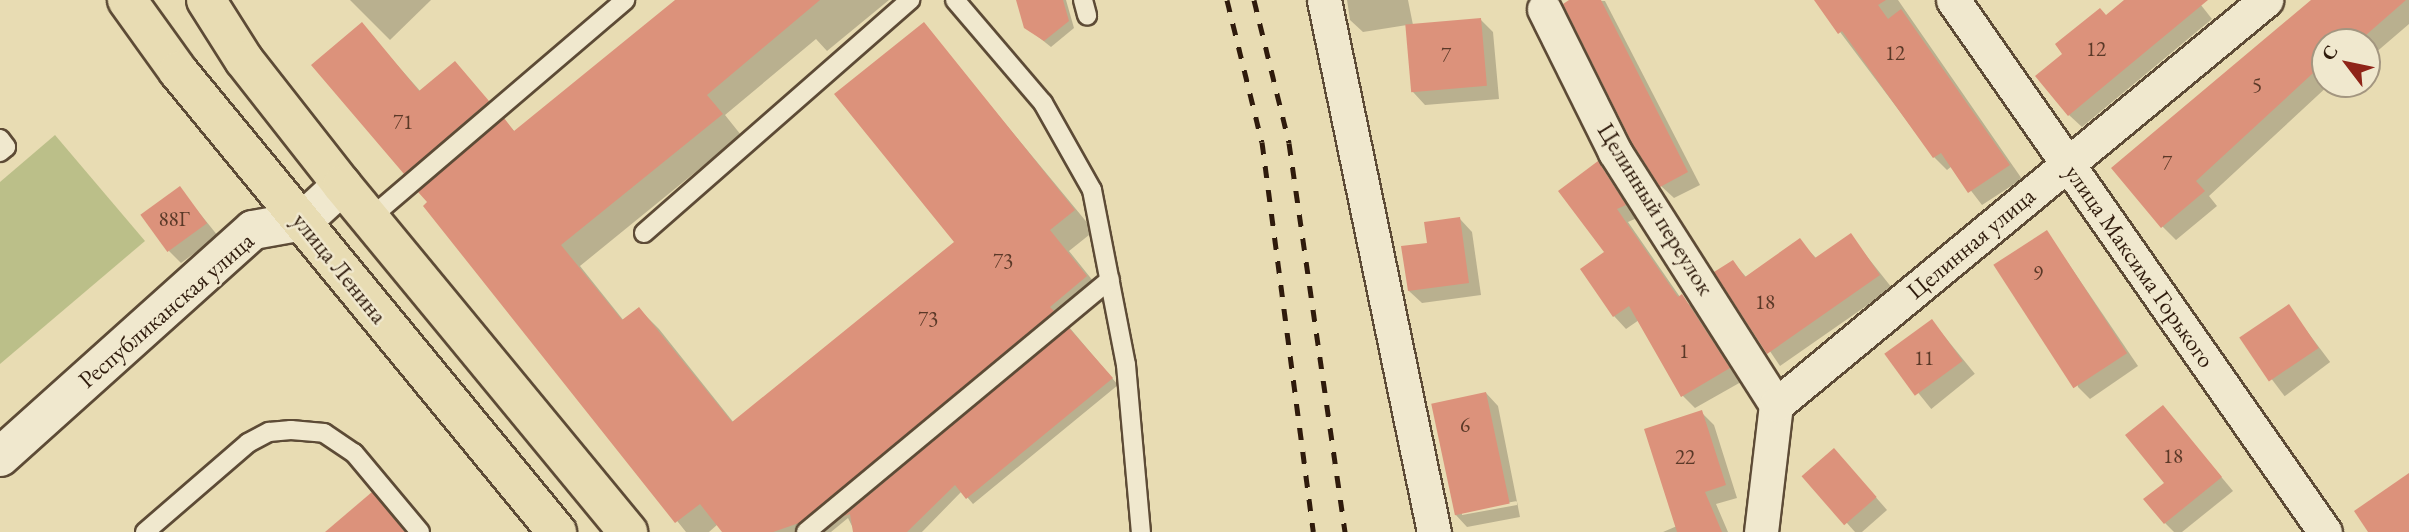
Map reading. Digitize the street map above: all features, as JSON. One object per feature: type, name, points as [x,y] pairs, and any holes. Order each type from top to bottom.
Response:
[{"type":"main road","name":"улица Ленина","points":[[127,0],[178,71],[557,532]]},
{"type":"main road","points":[[206,0],[244,60],[342,185],[628,532]]},
{"type":"street","points":[[1324,0],[1434,532]]},
{"type":"street","name":"улица Максима Горького","points":[[1953,0],[2325,532]]},
{"type":"street","name":"Целинная улица","points":[[1776,405],[2266,0]]},
{"type":"street","name":"Целинный переулок","points":[[1544,9],[1615,152],[1776,405]]},
{"type":"street","points":[[303,221],[342,185]]},
{"type":"street","name":"Республиканская улица","points":[[0,457],[253,230],[303,221]]},
{"type":"street","points":[[1761,532],[1776,405]]},
{"type":"lane","points":[[369,219],[625,0]]},
{"type":"lane","points":[[644,233],[910,0]]},
{"type":"lane","points":[[955,0],[1043,103],[1092,190],[1126,365],[1141,532]]},
{"type":"lane","points":[[0,139],[6,147],[0,152]]},
{"type":"lane","points":[[806,532],[1110,280]]},
{"type":"lane","points":[[145,532],[248,443],[269,432],[290,430],[324,433],[354,453],[420,532]]},
{"type":"green space","points":[[55,135],[145,241],[0,364],[0,182]]},
{"type":"building","points":[[675,0],[820,0],[707,95],[723,114],[561,245],[622,320],[639,307],[732,422],[954,242],[834,94],[924,22],[1075,210],[1050,230],[1087,276],[1050,307],[1054,311],[799,523],[773,532],[722,532],[700,504],[675,523],[423,206],[427,202],[418,192],[504,118],[514,131]]},
{"type":"building","points":[[1016,0],[1063,0],[1069,21],[1044,41],[1024,28]]},
{"type":"building","points":[[1569,0],[1601,0],[1688,172],[1660,187],[1632,143],[1563,4]]},
{"type":"building","points":[[1814,0],[1886,0],[1878,5],[1888,19],[1901,9],[2010,165],[1968,193],[1941,153],[1933,158],[1842,31],[1838,34]]},
{"type":"building","points":[[2124,0],[2208,0],[2068,116],[2035,76],[2062,54],[2055,44],[2100,8],[2106,15]]},
{"type":"building","points":[[2311,0],[2406,0],[2374,28],[2311,28],[2311,75],[2196,181],[2205,191],[2161,228],[2111,168]]},
{"type":"building","points":[[1481,18],[1487,86],[1411,92],[1405,25]]},
{"type":"building","points":[[362,22],[419,91],[455,61],[489,101],[404,174],[311,65]]},
{"type":"building","points":[[1598,161],[1626,205],[1617,209],[1678,297],[1682,294],[1730,368],[1681,397],[1629,306],[1613,317],[1580,269],[1604,252],[1558,191]]},
{"type":"building","points":[[180,186],[207,223],[167,252],[140,215]]},
{"type":"building","points":[[1460,217],[1469,283],[1408,291],[1401,246],[1427,243],[1424,222]]},
{"type":"building","points":[[2047,230],[2127,353],[2073,388],[1993,265]]},
{"type":"building","points":[[1851,233],[1880,275],[1767,354],[1714,272],[1733,260],[1745,277],[1800,238],[1815,258]]},
{"type":"building","points":[[2289,304],[2319,348],[2269,381],[2239,338]]},
{"type":"building","points":[[1932,319],[1963,361],[1915,396],[1884,354]]},
{"type":"building","points":[[1069,328],[1113,378],[966,499],[955,485],[907,532],[853,532],[850,514],[844,516]]},
{"type":"building","points":[[1486,392],[1510,504],[1455,515],[1431,404]]},
{"type":"building","points":[[2163,405],[2222,477],[2164,524],[2143,499],[2164,483],[2125,435]]},
{"type":"building","points":[[1702,410],[1726,485],[1705,492],[1722,532],[1677,532],[1644,429]]},
{"type":"building","points":[[1834,448],[1877,497],[1844,525],[1802,476]]},
{"type":"building","points":[[2409,473],[2409,532],[2368,532],[2354,511]]},
{"type":"building","points":[[372,492],[405,532],[325,532]]},
{"type":"railway","points":[[1227,0],[1262,142],[1313,532]]},
{"type":"railway","points":[[1254,0],[1289,143],[1345,532]]}]
